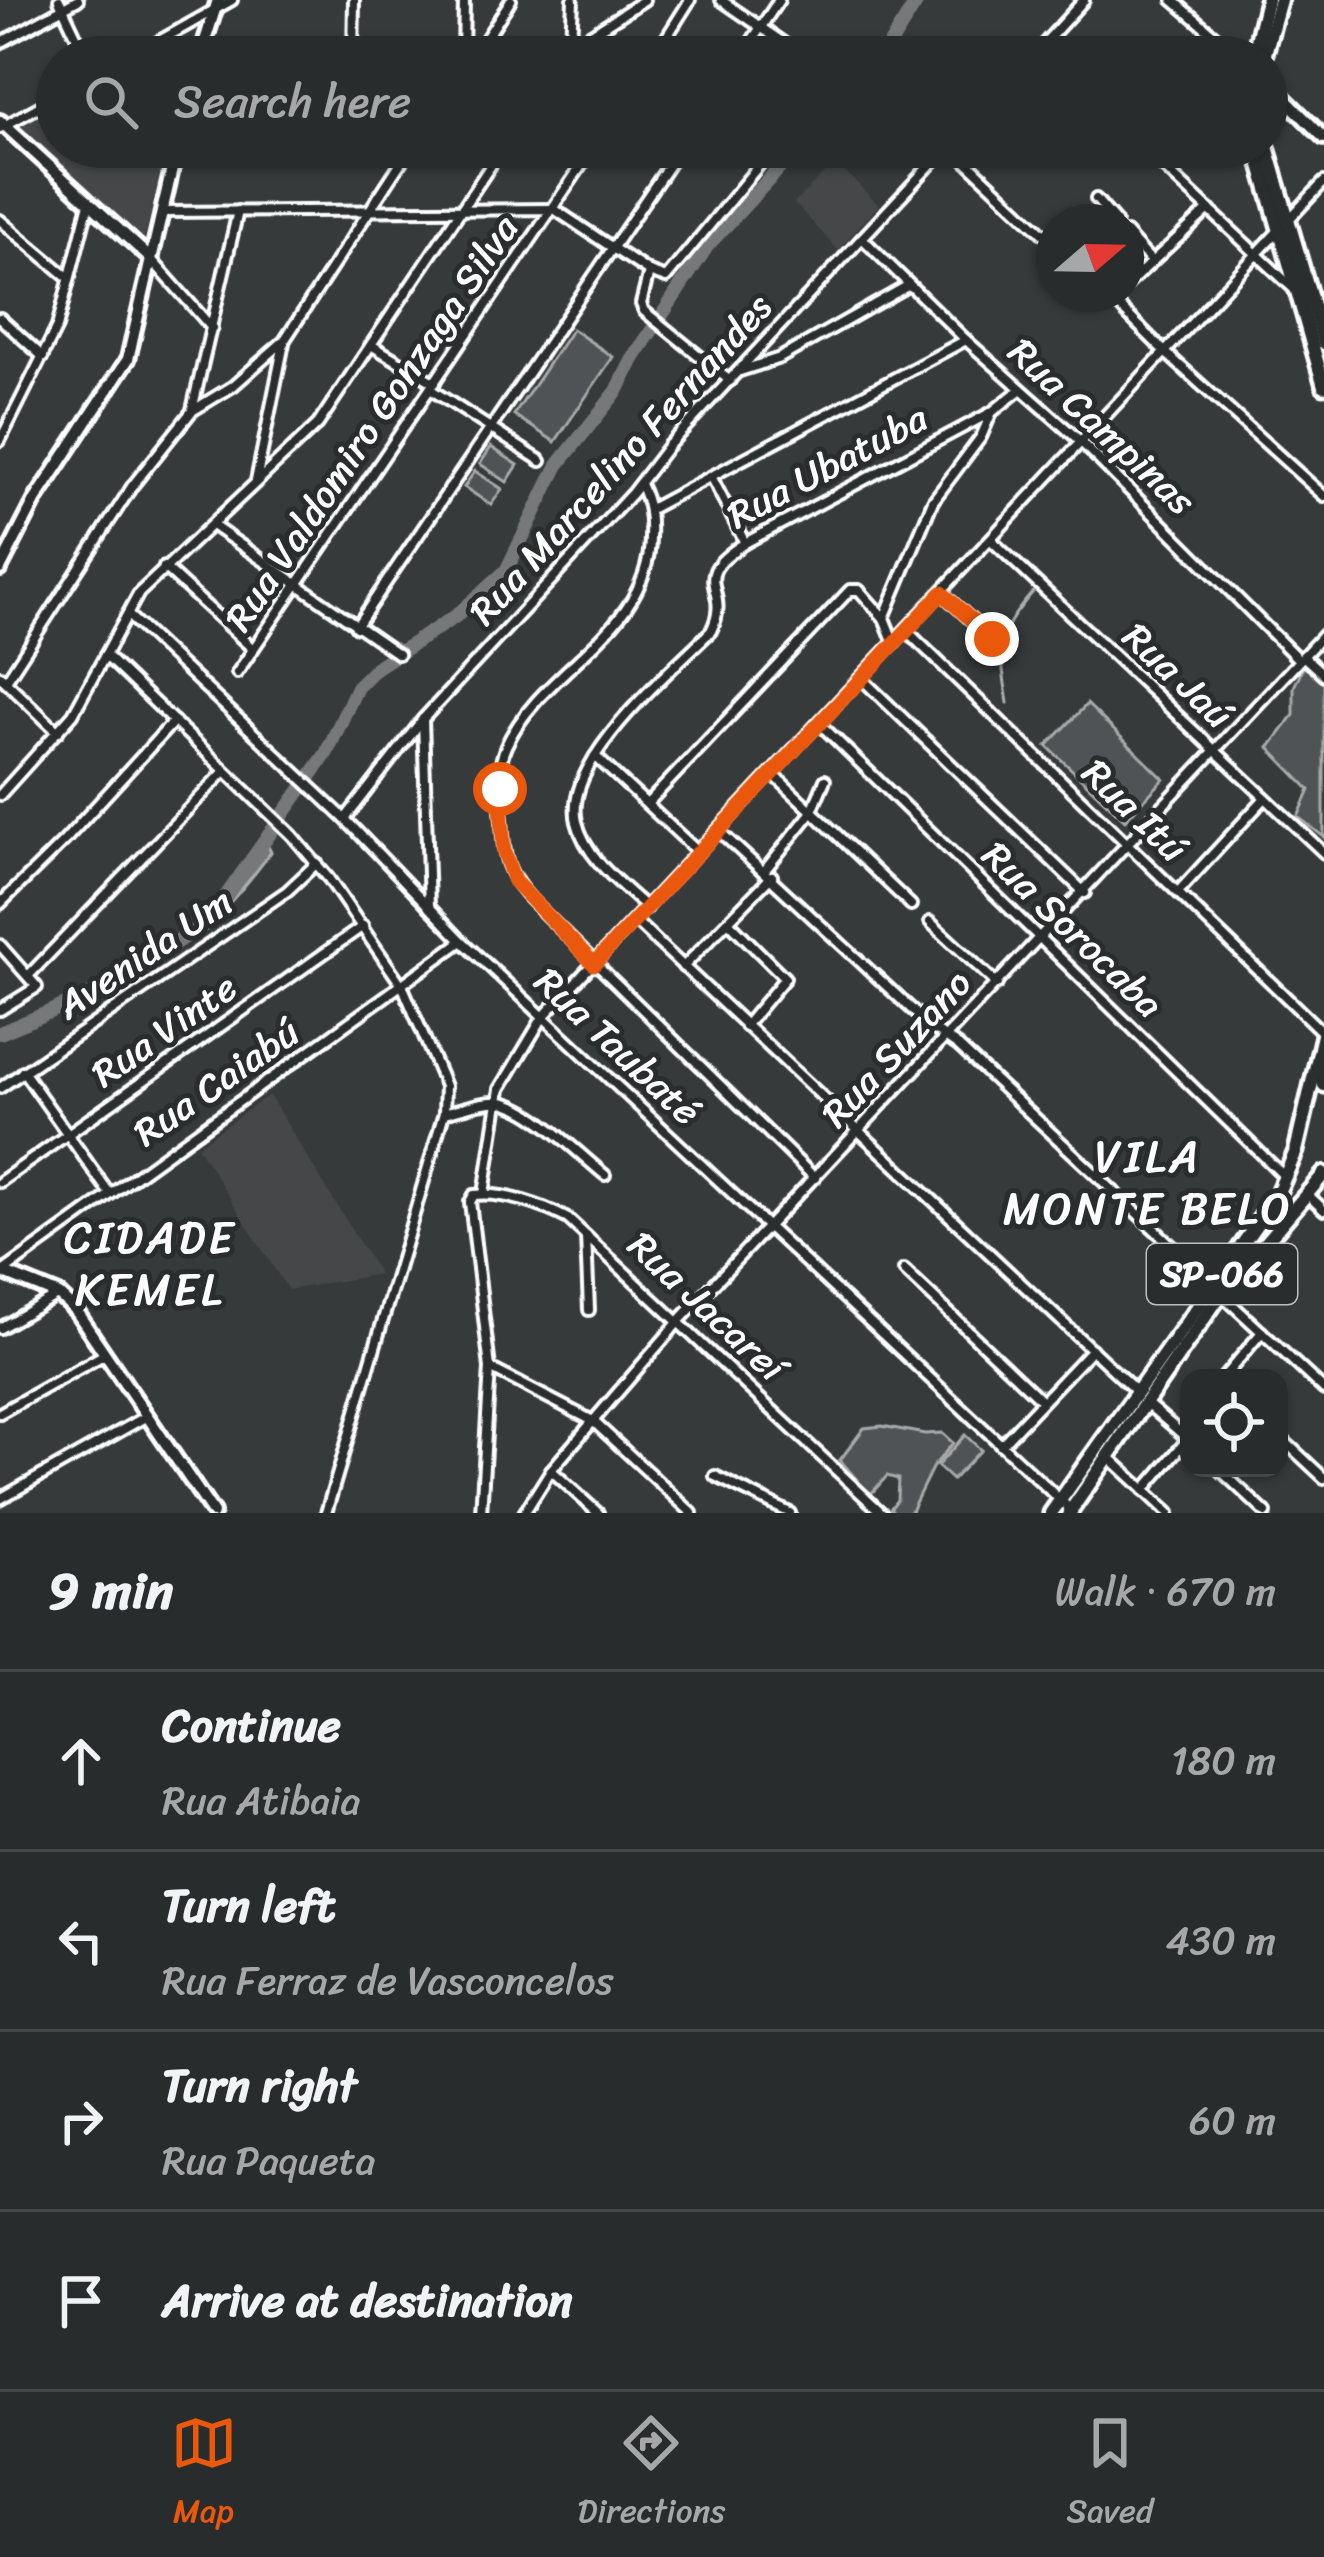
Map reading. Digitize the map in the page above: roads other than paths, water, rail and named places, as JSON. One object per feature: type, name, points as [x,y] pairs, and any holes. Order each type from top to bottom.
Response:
[{"type":"main road","points":[[1258,36],[1267,0]]},
{"type":"main road","points":[[1270,36],[1280,0]]},
{"type":"main road","points":[[206,36],[216,4]]},
{"type":"main road","points":[[1288,103],[1324,138]]},
{"type":"main road","points":[[2,125],[36,155]]},
{"type":"main road","points":[[51,168],[151,259]]},
{"type":"main road","points":[[0,569],[36,499],[122,373],[172,168]]},
{"type":"main road","points":[[1263,168],[1319,313],[1324,344]]},
{"type":"main road","points":[[1271,168],[1296,291],[1324,386]]},
{"type":"main road","points":[[1324,1032],[1318,1055],[1324,1085]]},
{"type":"main road","name":"SP-066","points":[[1069,1509],[1218,1290],[1286,1178],[1302,1132],[1318,1055]]},
{"type":"main road","name":"SP-066","points":[[1218,1290],[1324,1174]]},
{"type":"main road","points":[[2,1271],[58,1295],[76,1311],[213,1513]]},
{"type":"main road","name":"SP-066","points":[[1051,1513],[1069,1509],[1108,1456],[1141,1397]]},
{"type":"street","points":[[0,44],[61,4],[78,0]]},
{"type":"street","points":[[165,36],[216,4],[232,0]]},
{"type":"street","points":[[353,36],[354,0]]},
{"type":"street","points":[[463,36],[464,0]]},
{"type":"street","points":[[488,36],[512,0]]},
{"type":"street","points":[[571,36],[573,0]]},
{"type":"street","points":[[588,36],[644,0]]},
{"type":"street","points":[[667,36],[690,0]]},
{"type":"street","points":[[722,0],[774,36]]},
{"type":"street","points":[[755,36],[779,0]]},
{"type":"street","points":[[1054,36],[1080,4],[1068,0]]},
{"type":"street","points":[[1173,0],[1215,36]]},
{"type":"street","points":[[61,4],[76,36]]},
{"type":"street","points":[[2,125],[36,108]]},
{"type":"street","points":[[58,732],[3,679],[88,550],[192,411],[233,386],[284,341],[397,168]]},
{"type":"street","points":[[2,789],[58,732],[84,697],[139,593],[317,424],[489,168]]},
{"type":"street","name":"Rua Valdomiro Gonzaga Silva","points":[[237,673],[581,168]]},
{"type":"street","points":[[356,627],[667,168]]},
{"type":"street","points":[[161,212],[554,209],[662,278],[670,277],[757,168]]},
{"type":"street","name":"Rua Marcelino Fernandes","points":[[345,818],[423,719],[640,484],[668,446],[929,168]]},
{"type":"street","points":[[972,168],[1036,227]]},
{"type":"street","points":[[1165,168],[1296,291]]},
{"type":"street","points":[[481,1513],[490,1368],[470,1202],[473,1195],[484,1194],[496,1101],[543,1017],[1324,182]]},
{"type":"street","points":[[1096,199],[1100,204]]},
{"type":"street","points":[[0,441],[4,419],[57,327],[89,202]]},
{"type":"street","points":[[1144,269],[1209,209]]},
{"type":"street","points":[[192,411],[238,212]]},
{"type":"street","points":[[0,220],[69,278]]},
{"type":"street","name":"Rua Campinas","points":[[862,238],[1324,675]]},
{"type":"street","points":[[1144,253],[1152,262]]},
{"type":"street","points":[[151,259],[213,329]]},
{"type":"street","points":[[649,272],[642,298],[644,311],[730,381]]},
{"type":"street","points":[[740,372],[780,358],[909,285]]},
{"type":"street","points":[[1127,312],[1324,496]]},
{"type":"street","points":[[0,318],[43,357]]},
{"type":"street","points":[[650,509],[966,340]]},
{"type":"street","points":[[256,482],[284,341]]},
{"type":"street","points":[[371,345],[542,461]]},
{"type":"street","name":"Rua Ubatuba","points":[[646,908],[604,869],[577,822],[580,780],[595,756],[711,631],[718,611],[713,570],[719,561],[992,412],[1021,389]]},
{"type":"street","points":[[884,618],[933,501],[980,437],[992,412]]},
{"type":"street","points":[[712,478],[745,543]]},
{"type":"street","points":[[640,484],[650,509],[650,560],[644,582],[616,621],[523,720],[503,754],[500,789],[506,867],[594,964],[815,1178]]},
{"type":"street","points":[[212,525],[398,654]]},
{"type":"street","name":"Rua Jaú","points":[[992,540],[1324,853]]},
{"type":"street","points":[[164,568],[253,649]]},
{"type":"street","points":[[647,804],[846,593],[859,590],[884,618],[894,643]]},
{"type":"street","points":[[942,593],[992,639]]},
{"type":"street","name":"Rua Taubaté","points":[[128,614],[345,818],[463,941],[1069,1509]]},
{"type":"street","name":"Rua Itú","points":[[905,630],[1324,1032]]},
{"type":"street","name":"Rua Suzano","points":[[524,1513],[551,1470],[680,1320],[1324,634]]},
{"type":"street","points":[[105,656],[317,863],[403,987],[440,1072],[446,1096],[444,1113],[326,1513]]},
{"type":"street","points":[[861,679],[1084,893]]},
{"type":"street","points":[[423,719],[429,908]]},
{"type":"street","points":[[0,904],[174,721]]},
{"type":"street","name":"Rua Sorocaba","points":[[819,723],[1286,1178]]},
{"type":"street","points":[[595,756],[698,852]]},
{"type":"street","points":[[28,975],[224,772]]},
{"type":"street","points":[[772,773],[911,905]]},
{"type":"street","points":[[682,967],[768,873],[811,812],[825,780]]},
{"type":"street","points":[[1178,892],[1265,798]]},
{"type":"street","points":[[719,831],[1324,1390]]},
{"type":"street","name":"Avenida Um","points":[[0,1088],[287,891],[317,863]]},
{"type":"street","points":[[634,921],[1180,1433]]},
{"type":"street","points":[[728,921],[785,978],[746,1026]]},
{"type":"street","points":[[930,922],[998,984]]},
{"type":"street","name":"Rua Vinte","points":[[0,1182],[363,926]]},
{"type":"street","name":"Rua Caiabú","points":[[2,1271],[463,941]]},
{"type":"street","points":[[0,945],[37,987],[0,1010]]},
{"type":"street","points":[[23,1071],[110,1194]]},
{"type":"street","points":[[444,1113],[496,1101],[509,1104],[545,1126],[604,1174]]},
{"type":"street","name":"Rua Jacareí","points":[[484,1194],[535,1204],[568,1219],[882,1513]]},
{"type":"street","points":[[1307,1194],[1324,1210]]},
{"type":"street","points":[[586,1234],[590,1310]]},
{"type":"street","points":[[904,1270],[1042,1402]]},
{"type":"street","points":[[0,1328],[58,1295]]},
{"type":"street","points":[[1231,1369],[1262,1332]]},
{"type":"street","points":[[1001,1445],[1092,1349]]},
{"type":"street","points":[[0,1413],[104,1354]]},
{"type":"street","points":[[490,1368],[592,1421],[692,1513]]},
{"type":"street","points":[[0,1499],[147,1416]]},
{"type":"street","points":[[1288,1444],[1324,1478]]},
{"type":"street","points":[[1144,1490],[1180,1449]]},
{"type":"street","points":[[1108,1456],[1169,1513]]},
{"type":"street","points":[[551,1470],[598,1513]]},
{"type":"street","points":[[715,1476],[790,1513]]},
{"type":"street","points":[[1227,1477],[1265,1513]]},
{"type":"waterway","points":[[895,36],[918,0]]},
{"type":"waterway","points":[[0,1033],[94,993],[207,923],[326,754],[357,687],[377,667],[456,616],[506,571],[558,465],[617,391],[708,245],[780,168]]},
{"type":"waterway","points":[[1008,703],[1002,642],[1011,620],[1033,592]]},
{"type":"district","name":"VILA MONTE BELO","points":[[1148,1183]]},
{"type":"district","name":"CIDADE KEMEL","points":[[150,1264]]}]
